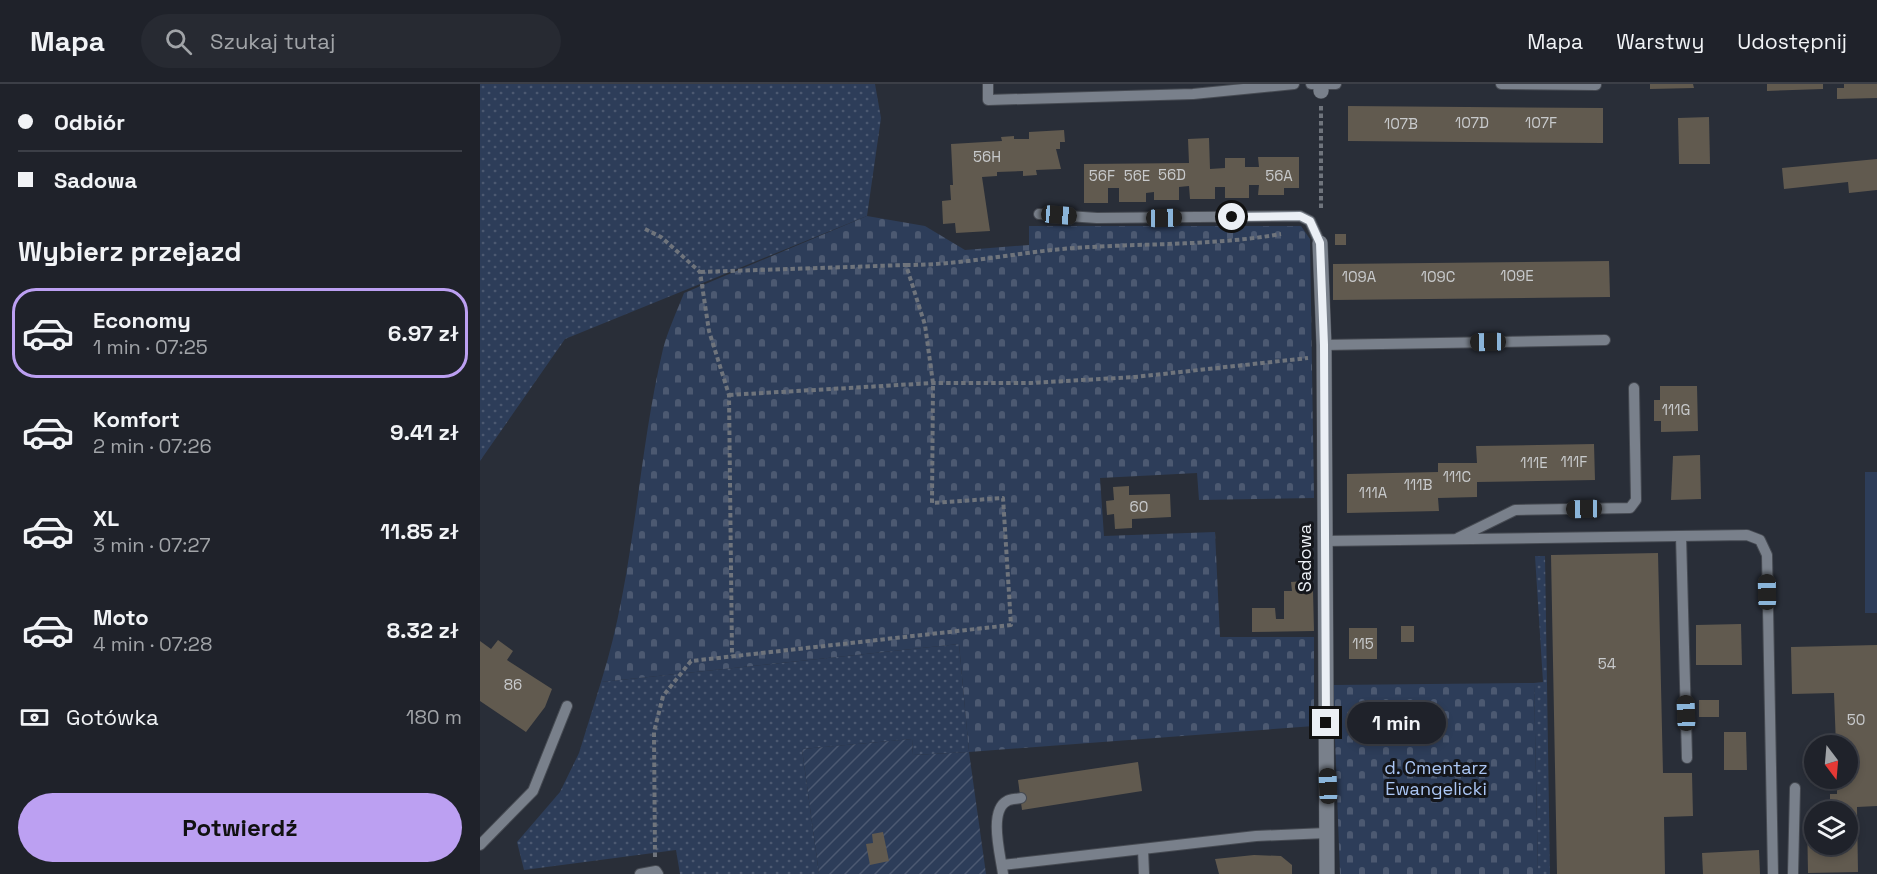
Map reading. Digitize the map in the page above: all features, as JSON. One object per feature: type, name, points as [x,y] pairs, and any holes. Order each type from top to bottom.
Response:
[{"type":"street","name":"Sadowa","points":[[1320,243],[1324,345],[1327,874]]},
{"type":"lane","points":[[988,84],[988,100],[1193,94],[1293,84]]},
{"type":"lane","points":[[1318,86],[1336,84]]},
{"type":"lane","points":[[1501,84],[1596,85]]},
{"type":"lane","points":[[1039,214],[1097,218],[1300,216],[1307,220],[1320,243]]},
{"type":"lane","points":[[1324,345],[1605,340]]},
{"type":"lane","points":[[1455,539],[1515,510],[1630,508],[1636,500],[1634,388]]},
{"type":"lane","points":[[1325,542],[1748,535],[1760,540],[1767,555],[1773,874]]},
{"type":"lane","points":[[1681,536],[1687,758]]},
{"type":"lane","points":[[480,845],[533,791],[567,706]]},
{"type":"lane","points":[[1793,874],[1795,788]]},
{"type":"lane","points":[[1021,798],[1006,802],[998,810],[996,821],[1003,869],[1256,836],[1326,833]]},
{"type":"lane","points":[[1143,849],[1144,874]]},
{"type":"lane","points":[[640,874],[656,873]]},
{"type":"path","points":[[1318,86],[1322,216]]},
{"type":"path","points":[[700,272],[947,265],[1073,248],[1244,241],[1284,234],[1301,226],[1307,220]]},
{"type":"path","points":[[645,229],[661,237],[700,272],[709,331],[729,395],[732,656]]},
{"type":"path","points":[[656,873],[654,732],[663,696],[691,661],[1011,626],[1003,498],[932,502],[933,383],[925,325],[906,265]]},
{"type":"path","points":[[729,395],[933,383],[1031,383],[1135,377],[1315,358]]},
{"type":"green space","points":[[480,84],[875,84],[881,118],[867,216],[565,339],[480,461]]},
{"type":"green space","points":[[867,216],[925,226],[965,250],[1029,245],[1029,226],[1301,226],[1310,239],[1314,498],[1199,500],[1197,473],[1100,478],[1104,536],[1215,532],[1220,637],[1314,637],[1314,726],[969,752],[959,644],[601,682],[629,559],[654,391],[663,349],[684,293]]},
{"type":"green space","points":[[1865,472],[1877,472],[1877,613],[1865,613]]},
{"type":"green space","points":[[1535,556],[1545,556],[1550,874],[1538,874],[1534,683],[1543,682]]},
{"type":"green space","points":[[959,644],[969,752],[913,755],[912,739],[802,749],[819,874],[680,874],[676,850],[524,870],[517,842],[560,792],[579,753],[601,682]]},
{"type":"green space","name":"d. Cmentarz Ewangelicki","points":[[1534,683],[1538,874],[1340,874],[1333,685]]},
{"type":"green space","points":[[912,739],[913,755],[969,752],[986,874],[819,874],[802,749]]},
{"type":"building","points":[[1650,84],[1693,84],[1694,88],[1650,89]]},
{"type":"building","points":[[1767,84],[1823,84],[1823,89],[1767,91]]},
{"type":"building","points":[[1844,84],[1877,84],[1877,98],[1837,99],[1837,88],[1844,88]]},
{"type":"building","points":[[1348,106],[1603,108],[1603,143],[1348,141]]},
{"type":"building","points":[[1709,117],[1710,164],[1679,164],[1678,118]]},
{"type":"building","points":[[1064,130],[1065,142],[1060,142],[1060,149],[1056,149],[1061,169],[1036,170],[1037,175],[1023,176],[1023,171],[997,172],[997,176],[982,177],[990,231],[956,233],[955,223],[943,224],[942,201],[951,200],[950,185],[953,185],[951,144],[1002,141],[1001,137],[1014,136],[1014,139],[1029,139],[1029,132]]},
{"type":"building","points":[[1209,138],[1210,169],[1225,168],[1225,158],[1245,158],[1245,167],[1259,167],[1258,157],[1299,157],[1299,188],[1284,188],[1284,195],[1258,195],[1259,185],[1249,185],[1249,198],[1225,198],[1225,187],[1215,187],[1215,199],[1190,199],[1189,186],[1179,187],[1179,200],[1154,200],[1154,192],[1146,193],[1146,202],[1119,202],[1119,188],[1108,188],[1108,203],[1084,203],[1084,164],[1189,163],[1188,139]]},
{"type":"building","points":[[1877,159],[1877,190],[1849,193],[1848,182],[1784,189],[1782,168]]},
{"type":"building","points":[[1335,234],[1346,234],[1346,245],[1335,245]]},
{"type":"building","points":[[1609,261],[1610,297],[1333,300],[1333,264]]},
{"type":"building","points":[[1660,386],[1697,386],[1698,431],[1661,432],[1661,421],[1654,421],[1654,400],[1660,400]]},
{"type":"building","points":[[1594,444],[1595,480],[1477,482],[1477,497],[1438,498],[1439,511],[1347,513],[1347,474],[1438,472],[1438,463],[1477,463],[1476,446]]},
{"type":"building","points":[[1700,455],[1701,499],[1671,500],[1673,456]]},
{"type":"building","points":[[1129,486],[1129,495],[1170,494],[1171,517],[1132,519],[1132,528],[1115,529],[1114,514],[1107,515],[1106,501],[1114,500],[1113,487]]},
{"type":"building","points":[[1658,553],[1663,773],[1692,773],[1693,816],[1664,817],[1665,874],[1557,874],[1551,555]]},
{"type":"building","points":[[1305,581],[1305,591],[1313,591],[1314,631],[1252,632],[1252,608],[1275,608],[1276,619],[1284,619],[1284,591],[1292,591],[1291,582]]},
{"type":"building","points":[[1741,624],[1742,665],[1696,665],[1696,625]]},
{"type":"building","points":[[1401,626],[1414,626],[1414,642],[1401,642]]},
{"type":"building","points":[[1349,628],[1377,628],[1377,659],[1349,659]]},
{"type":"building","points":[[498,640],[513,651],[507,660],[552,689],[545,707],[526,732],[480,701],[480,641],[491,649]]},
{"type":"building","points":[[1877,645],[1877,806],[1858,807],[1858,801],[1830,801],[1830,794],[1837,794],[1837,789],[1858,789],[1858,735],[1836,735],[1834,693],[1792,694],[1791,647]]},
{"type":"building","points":[[1699,700],[1719,700],[1719,717],[1699,717]]},
{"type":"building","points":[[1724,732],[1746,732],[1747,770],[1724,770]]},
{"type":"building","points":[[1138,762],[1142,791],[1022,810],[1018,780]]},
{"type":"building","points":[[883,832],[889,861],[870,865],[866,844],[873,843],[872,834]]},
{"type":"building","points":[[1759,850],[1760,874],[1703,874],[1702,853]]},
{"type":"building","points":[[1254,855],[1281,856],[1292,865],[1292,874],[1219,874],[1215,859]]},
{"type":"building","points":[[1808,855],[1858,855],[1858,872],[1808,873]]},
{"type":"route","points":[[1232,217],[1300,216],[1310,221],[1320,243],[1324,345],[1326,723]]}]
